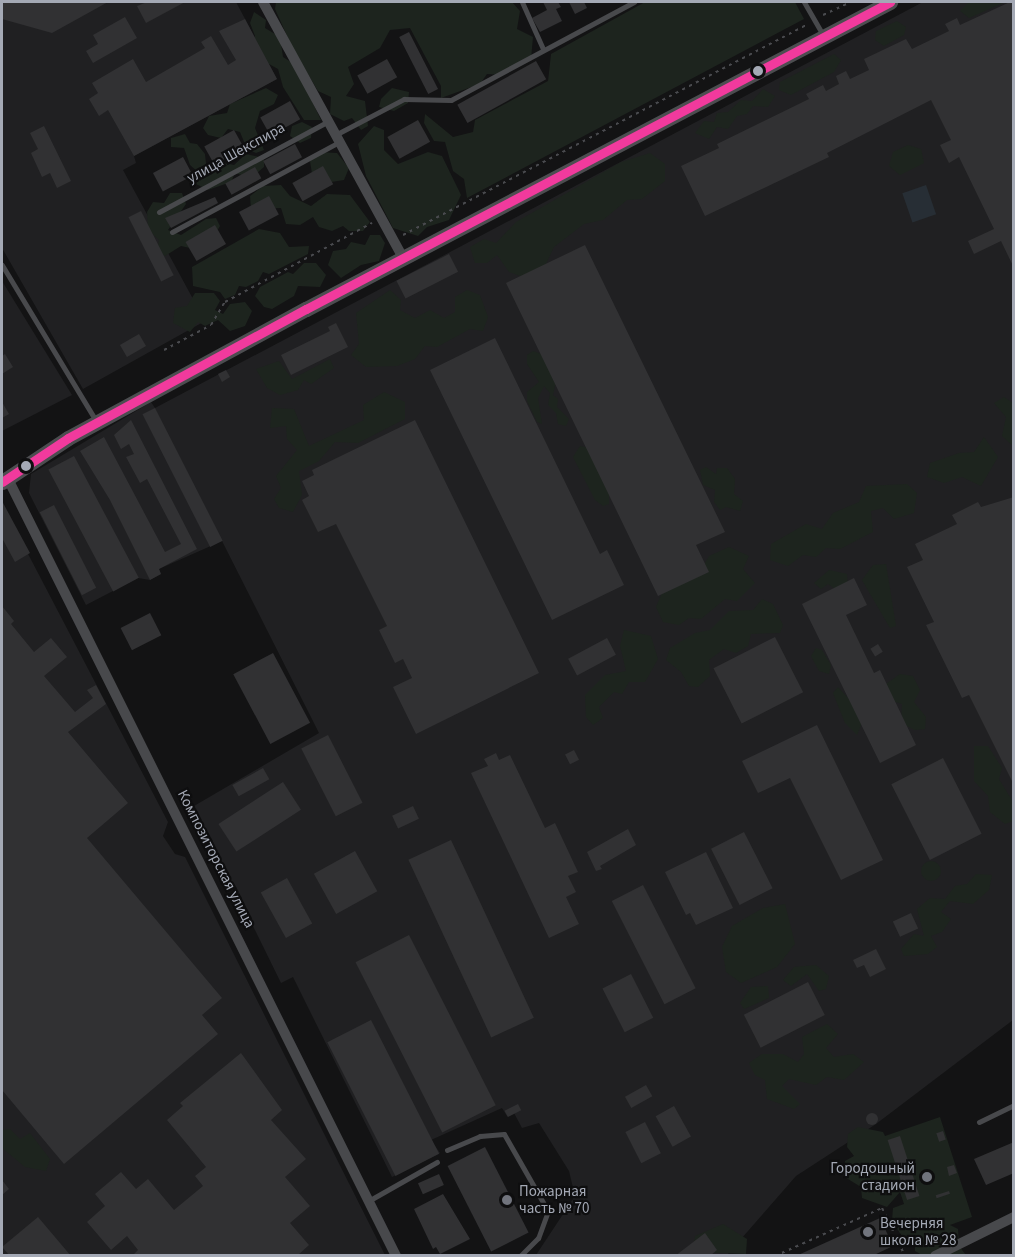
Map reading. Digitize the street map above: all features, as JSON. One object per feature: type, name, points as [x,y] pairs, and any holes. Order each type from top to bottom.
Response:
[{"type":"street","points":[[263,2],[403,258]]},
{"type":"street","points":[[4,479],[96,423],[403,258],[890,2]]},
{"type":"street","name":"Композиторская улица","points":[[4,479],[370,1200],[396,1256]]},
{"type":"street","points":[[935,1256],[1014,1218]]},
{"type":"lane","points":[[522,2],[543,49]]},
{"type":"lane","points":[[172,232],[404,99],[451,100],[634,2]]},
{"type":"lane","points":[[804,2],[824,36]]},
{"type":"lane","name":"улица Шекспира","points":[[159,212],[327,122]]},
{"type":"lane","points":[[2,265],[96,423]]},
{"type":"lane","points":[[979,1122],[1014,1105]]},
{"type":"lane","points":[[447,1150],[480,1136],[504,1134],[548,1211],[538,1238],[520,1256]]},
{"type":"lane","points":[[370,1200],[437,1162]]},
{"type":"path","points":[[393,240],[851,2]]},
{"type":"path","points":[[164,350],[211,325],[225,302],[380,219]]},
{"type":"path","points":[[776,1256],[882,1208],[905,1256]]},
{"type":"shaded area","points":[[2,2],[236,2],[277,79],[134,156],[136,163],[123,170],[205,321],[83,389],[2,248]]},
{"type":"shaded area","points":[[276,2],[512,2],[520,11],[517,29],[533,37],[531,59],[502,75],[487,74],[480,84],[441,98],[441,86],[410,28],[390,30],[380,48],[348,67],[354,84],[346,96],[365,101],[368,126],[361,130],[352,118],[344,121],[330,114],[331,97],[318,91],[293,49],[275,9]]},
{"type":"shaded area","points":[[645,2],[795,2],[804,19],[467,198],[464,179],[453,171],[445,142],[434,141],[424,123],[425,114],[453,137],[473,132],[475,120],[548,81],[551,54]]},
{"type":"shaded area","points":[[923,2],[1013,2],[1013,1020],[876,1124],[796,1176],[727,1255],[536,1255],[575,1196],[569,1171],[539,1123],[522,1128],[514,1113],[507,1116],[502,1108],[431,1140],[440,1153],[392,1177],[293,977],[281,983],[194,806],[319,733],[222,541],[159,569],[161,574],[150,580],[138,578],[86,605],[29,493],[31,474],[151,402],[155,408]]},
{"type":"shaded area","points":[[969,2],[1005,2],[969,18],[960,11]]},
{"type":"shaded area","points":[[254,12],[266,20],[265,28],[280,37],[283,57],[294,64],[321,120],[304,120],[283,87],[278,69],[258,58],[250,46],[255,36],[250,23]]},
{"type":"shaded area","points":[[897,21],[906,27],[904,35],[884,46],[875,40],[876,31]]},
{"type":"shaded area","points":[[834,54],[841,60],[834,72],[791,95],[779,90],[780,82]]},
{"type":"shaded area","points":[[266,88],[278,95],[274,104],[260,111],[255,128],[264,150],[256,153],[247,149],[240,132],[228,129],[221,138],[208,135],[203,128],[209,116],[227,113],[230,104]]},
{"type":"shaded area","points":[[392,88],[409,92],[408,103],[394,111],[379,107],[381,99]]},
{"type":"shaded area","points":[[763,89],[775,96],[768,107],[753,106],[747,114],[737,116],[728,129],[717,127],[709,139],[695,133],[704,121],[714,122],[717,113],[728,112],[741,100],[752,101]]},
{"type":"shaded area","points":[[302,122],[312,127],[311,138],[300,143],[290,136],[292,126]]},
{"type":"shaded area","points":[[374,126],[384,130],[384,150],[398,164],[428,152],[442,156],[461,195],[449,220],[427,227],[418,236],[393,228],[366,176],[358,144]]},
{"type":"shaded area","points":[[185,134],[190,143],[197,144],[205,154],[207,172],[224,163],[234,165],[246,154],[264,158],[264,167],[251,178],[235,173],[231,182],[208,190],[196,184],[199,173],[190,165],[184,148],[171,147],[171,138]]},
{"type":"shaded area","points":[[908,145],[921,149],[924,163],[900,175],[889,166],[893,152]]},
{"type":"shaded area","points":[[318,152],[337,153],[349,168],[344,180],[325,183],[312,174],[310,161]]},
{"type":"shaded area","points":[[650,153],[665,164],[665,181],[642,199],[627,200],[603,220],[584,224],[554,247],[544,268],[526,278],[509,272],[497,255],[487,263],[475,263],[470,247],[484,239],[496,243],[516,222],[621,162]]},
{"type":"shaded area","points":[[281,185],[290,196],[311,206],[327,194],[350,195],[370,222],[363,231],[349,231],[343,226],[332,231],[319,227],[313,217],[300,225],[286,224],[281,208],[251,209],[250,196],[263,186]]},
{"type":"shaded area","points":[[926,185],[936,214],[912,222],[902,193]]},
{"type":"shaded area","points":[[170,193],[182,193],[186,204],[168,230],[181,235],[206,219],[216,218],[220,226],[210,243],[199,250],[181,246],[165,256],[157,251],[159,240],[148,230],[147,212],[153,202],[164,203]]},
{"type":"shaded area","points":[[259,229],[280,233],[289,247],[309,246],[308,254],[269,274],[263,272],[258,281],[246,287],[239,286],[235,295],[225,299],[220,292],[193,286],[192,267]]},
{"type":"shaded area","points":[[370,235],[380,235],[385,243],[379,261],[361,265],[341,278],[328,265],[333,251],[346,249],[351,242],[365,245]]},
{"type":"shaded area","points":[[304,263],[316,263],[326,275],[320,287],[298,286],[294,296],[272,309],[264,307],[255,296],[260,287],[288,272],[293,274]]},
{"type":"shaded area","points":[[2,281],[72,395],[2,431]]},
{"type":"shaded area","points":[[390,290],[401,300],[400,310],[415,318],[430,310],[444,318],[455,312],[455,297],[467,290],[480,295],[488,317],[483,331],[470,329],[437,347],[425,346],[415,359],[397,366],[366,367],[351,355],[359,344],[356,313]]},
{"type":"shaded area","points":[[195,293],[214,293],[220,301],[215,310],[223,314],[230,304],[245,302],[252,311],[245,326],[230,331],[218,320],[205,326],[198,322],[190,332],[173,323],[175,308],[187,306]]},
{"type":"shaded area","points":[[533,351],[544,355],[556,381],[553,395],[558,399],[557,407],[569,419],[566,426],[558,424],[556,413],[548,405],[550,393],[544,386],[538,398],[542,424],[537,422],[527,401],[527,392],[539,382],[527,364],[527,355]]},
{"type":"shaded area","points":[[330,359],[334,368],[311,384],[304,380],[298,390],[280,395],[267,388],[256,369],[279,361],[292,379]]},
{"type":"shaded area","points":[[384,392],[405,402],[405,419],[358,443],[335,442],[319,461],[299,471],[302,495],[293,512],[279,508],[274,499],[281,488],[276,476],[297,450],[287,439],[286,426],[270,428],[272,408],[294,409],[309,446],[364,420],[363,405]]},
{"type":"shaded area","points":[[1004,397],[1013,403],[1013,446],[1002,436],[1006,417],[994,403]]},
{"type":"shaded area","points":[[984,437],[998,457],[981,486],[962,477],[944,483],[927,477],[930,463],[959,453],[974,452]]},
{"type":"shaded area","points":[[580,446],[589,448],[609,490],[609,504],[603,506],[595,500],[573,457]]},
{"type":"shaded area","points":[[706,467],[716,474],[717,468],[727,468],[735,479],[734,494],[743,501],[740,511],[726,507],[720,510],[714,502],[715,490],[703,485],[700,470]]},
{"type":"shaded area","points":[[907,484],[917,493],[914,513],[894,519],[883,508],[871,511],[873,532],[840,549],[826,548],[816,557],[803,555],[788,566],[770,560],[771,544],[806,524],[822,529],[833,513],[859,502],[866,486]]},
{"type":"shaded area","points":[[2,504],[168,822],[163,836],[175,854],[185,857],[385,1255],[2,1255]]},
{"type":"shaded area","points":[[729,547],[749,556],[743,569],[755,583],[737,601],[725,599],[701,619],[689,618],[679,625],[663,622],[656,607],[667,581],[700,572],[709,556]]},
{"type":"shaded area","points":[[886,564],[896,626],[890,628],[862,580],[873,565]]},
{"type":"shaded area","points":[[829,570],[847,574],[848,586],[835,589],[828,584],[821,589],[814,583]]},
{"type":"shaded area","points":[[762,599],[773,604],[783,625],[780,633],[751,634],[748,646],[736,653],[724,649],[709,660],[710,676],[698,687],[689,686],[681,672],[666,660],[670,648],[695,633],[710,630],[729,611],[753,610]]},
{"type":"shaded area","points":[[624,630],[651,636],[658,659],[645,682],[629,682],[622,694],[614,692],[599,707],[603,718],[593,725],[586,717],[585,695],[605,675],[626,671],[620,646]]},
{"type":"shaded area","points":[[816,648],[822,650],[831,665],[829,674],[819,671],[811,656]]},
{"type":"shaded area","points":[[900,674],[913,676],[920,690],[914,702],[926,717],[925,729],[915,730],[901,723],[902,704],[889,700],[883,686]]},
{"type":"shaded area","points":[[838,687],[857,708],[862,723],[857,735],[845,723],[833,693]]},
{"type":"shaded area","points":[[974,746],[988,746],[1002,768],[999,779],[1013,802],[1013,821],[1005,824],[990,812],[988,796],[974,781]]},
{"type":"shaded area","points":[[931,861],[938,864],[941,871],[938,878],[931,881],[924,878],[921,871],[924,864]]},
{"type":"shaded area","points":[[976,874],[992,875],[989,890],[973,904],[950,901],[941,912],[951,919],[942,932],[931,936],[937,947],[928,954],[904,956],[901,949],[914,934],[924,936],[917,909],[930,898],[945,899],[955,886],[967,884]]},
{"type":"shaded area","points":[[785,904],[795,944],[777,967],[741,983],[726,972],[722,947],[732,926],[763,908]]},
{"type":"shaded area","points":[[816,965],[829,976],[826,989],[819,991],[807,974],[791,986],[783,980],[794,967]]},
{"type":"shaded area","points":[[768,986],[769,998],[744,1009],[740,1003],[751,987]]},
{"type":"shaded area","points":[[827,1024],[838,1034],[826,1048],[834,1057],[853,1054],[864,1062],[844,1080],[827,1077],[816,1085],[789,1079],[782,1086],[800,1104],[794,1109],[767,1099],[765,1080],[755,1075],[749,1063],[762,1054],[783,1054],[798,1062],[804,1054],[802,1037]]},
{"type":"shaded area","points":[[940,1117],[972,1217],[950,1225],[958,1229],[959,1246],[966,1255],[922,1255],[915,1251],[915,1241],[901,1235],[892,1220],[893,1208],[904,1204],[900,1192],[887,1207],[862,1198],[861,1187],[843,1176],[845,1161],[854,1156],[847,1147],[848,1134],[858,1127],[883,1132],[885,1136]]},
{"type":"shaded area","points":[[10,1129],[20,1139],[30,1133],[50,1159],[46,1171],[25,1167],[2,1148],[2,1130]]},
{"type":"shaded area","points":[[723,1224],[747,1239],[746,1254],[693,1252],[695,1236]]},
{"type":"building","points":[[2,2],[108,2],[52,33],[2,19]]},
{"type":"building","points":[[147,2],[185,2],[146,23],[137,6]]},
{"type":"building","points":[[543,2],[558,2],[561,7],[556,9],[562,21],[540,32],[532,18],[547,10]]},
{"type":"building","points":[[569,2],[584,2],[587,8],[575,14]]},
{"type":"building","points":[[1014,2],[1014,268],[1001,241],[974,254],[968,241],[994,229],[959,157],[949,163],[940,145],[951,140],[931,100],[827,153],[829,157],[705,216],[681,166],[719,148],[717,144],[809,99],[806,94],[823,85],[826,91],[839,84],[836,76],[846,71],[850,79],[869,70],[864,59],[906,39],[912,49],[949,31],[945,24],[957,18],[960,25]]},
{"type":"building","points":[[125,17],[137,38],[93,63],[86,51],[98,44],[93,35]]},
{"type":"building","points":[[245,19],[277,79],[134,156],[108,110],[99,116],[89,99],[98,93],[92,83],[133,59],[146,82],[205,48],[201,42],[211,36],[228,65],[236,60],[219,31]]},
{"type":"building","points":[[409,32],[438,89],[428,94],[399,37]]},
{"type":"building","points":[[387,59],[397,77],[367,94],[357,75]]},
{"type":"building","points":[[536,61],[546,79],[467,123],[457,105]]},
{"type":"building","points":[[290,101],[300,119],[270,136],[260,117]]},
{"type":"building","points":[[418,120],[430,142],[400,159],[387,137]]},
{"type":"building","points":[[44,126],[71,181],[57,188],[50,173],[42,177],[31,153],[38,149],[30,133]]},
{"type":"building","points":[[234,130],[244,148],[214,165],[204,146]]},
{"type":"building","points":[[295,144],[302,157],[270,174],[263,161]]},
{"type":"building","points":[[183,157],[193,176],[163,192],[153,173]]},
{"type":"building","points":[[323,166],[333,184],[303,201],[292,183]]},
{"type":"building","points":[[255,167],[261,178],[232,195],[225,183]]},
{"type":"building","points":[[269,196],[279,215],[249,231],[239,212]]},
{"type":"building","points":[[215,197],[218,203],[171,228],[165,218]]},
{"type":"building","points":[[141,211],[174,275],[161,282],[129,217]]},
{"type":"building","points":[[215,225],[226,244],[197,261],[186,242]]},
{"type":"building","points":[[585,245],[725,532],[696,545],[709,572],[658,596],[506,283]]},
{"type":"building","points":[[449,254],[458,272],[406,299],[396,281]]},
{"type":"building","points":[[336,323],[348,347],[291,375],[281,355],[330,331],[328,327]]},
{"type":"building","points":[[139,334],[146,346],[127,357],[120,345]]},
{"type":"building","points":[[495,338],[600,554],[607,550],[624,585],[552,620],[430,370]]},
{"type":"building","points":[[5,354],[13,367],[2,374],[2,356]]},
{"type":"building","points":[[226,370],[230,377],[222,382],[218,374]]},
{"type":"building","points":[[2,402],[9,414],[2,418]]},
{"type":"building","points":[[155,408],[223,541],[210,547],[143,414]]},
{"type":"building","points":[[131,420],[197,549],[159,569],[161,574],[150,580],[110,500],[80,451],[104,437],[165,552],[181,544],[147,479],[140,483],[126,457],[134,454],[129,444],[121,449],[114,435]]},
{"type":"building","points":[[415,420],[539,673],[416,734],[393,687],[412,678],[403,659],[395,663],[379,630],[387,626],[336,524],[318,532],[302,500],[309,496],[302,481],[314,475],[312,470]]},
{"type":"building","points":[[74,456],[139,578],[113,591],[48,470]]},
{"type":"building","points":[[1014,497],[1014,785],[969,695],[962,698],[926,625],[934,622],[907,567],[923,560],[915,544],[957,524],[952,515],[978,502],[981,507]]},
{"type":"building","points":[[2,501],[30,553],[15,562],[2,538]]},
{"type":"building","points":[[54,505],[96,588],[82,595],[40,512]]},
{"type":"building","points":[[854,578],[867,605],[846,615],[874,673],[880,670],[916,745],[880,763],[802,604]]},
{"type":"building","points":[[2,606],[14,621],[11,624],[34,652],[51,638],[67,657],[44,676],[75,712],[93,698],[87,690],[96,685],[106,704],[68,732],[128,803],[87,838],[222,998],[202,1015],[218,1034],[64,1164],[2,1090]]},
{"type":"building","points":[[150,613],[161,635],[132,650],[121,628]]},
{"type":"building","points":[[775,637],[803,692],[742,724],[714,668]]},
{"type":"building","points":[[607,638],[616,655],[577,675],[568,659]]},
{"type":"building","points":[[878,644],[883,652],[875,656],[870,649]]},
{"type":"building","points":[[273,653],[310,723],[270,744],[233,674]]},
{"type":"building","points":[[817,725],[883,860],[841,880],[790,778],[758,793],[742,761]]},
{"type":"building","points":[[328,735],[363,803],[336,816],[301,749]]},
{"type":"building","points":[[574,750],[579,760],[570,764],[565,755]]},
{"type":"building","points":[[496,753],[499,760],[510,755],[545,828],[555,823],[578,872],[568,876],[576,892],[566,897],[579,924],[549,938],[471,773],[488,766],[484,759]]},
{"type":"building","points":[[943,758],[982,834],[930,860],[891,784]]},
{"type":"building","points":[[263,768],[269,779],[239,796],[232,785]]},
{"type":"building","points":[[283,782],[301,810],[236,852],[218,824]]},
{"type":"building","points":[[413,806],[419,819],[398,828],[392,816]]},
{"type":"building","points":[[628,829],[636,845],[600,866],[602,869],[596,871],[587,852]]},
{"type":"building","points":[[744,832],[773,888],[740,905],[711,849]]},
{"type":"building","points":[[451,840],[534,1018],[491,1037],[408,860]]},
{"type":"building","points":[[355,851],[377,891],[336,914],[314,874]]},
{"type":"building","points":[[706,852],[733,908],[696,925],[690,913],[686,915],[665,872]]},
{"type":"building","points":[[287,878],[312,923],[286,938],[261,893]]},
{"type":"building","points":[[643,885],[696,988],[664,1004],[612,901]]},
{"type":"building","points":[[911,913],[918,928],[900,937],[893,921]]},
{"type":"building","points":[[409,935],[496,1105],[442,1132],[356,962]]},
{"type":"building","points":[[876,949],[886,969],[870,977],[864,965],[857,968],[853,960]]},
{"type":"building","points":[[631,974],[653,1018],[625,1032],[602,989]]},
{"type":"building","points":[[808,982],[825,1015],[761,1048],[744,1015]]},
{"type":"building","points":[[371,1020],[439,1154],[395,1176],[327,1042]]},
{"type":"building","points":[[241,1053],[282,1110],[271,1120],[306,1159],[285,1177],[310,1206],[290,1223],[309,1245],[297,1256],[132,1256],[138,1250],[127,1236],[111,1250],[87,1222],[105,1206],[95,1194],[121,1172],[136,1189],[148,1179],[174,1210],[203,1186],[195,1176],[206,1167],[167,1120],[183,1106],[180,1103]]},
{"type":"building","points":[[646,1085],[652,1096],[631,1108],[625,1097]]},
{"type":"building","points":[[518,1104],[521,1110],[508,1117],[505,1111]]},
{"type":"building","points":[[674,1106],[691,1137],[673,1147],[656,1116]]},
{"type":"building","points":[[874,1113],[878,1119],[874,1125],[870,1125],[866,1117]]},
{"type":"building","points":[[645,1122],[661,1153],[641,1163],[625,1132]]},
{"type":"building","points":[[943,1131],[946,1140],[939,1142],[936,1133]]},
{"type":"building","points":[[900,1136],[919,1196],[907,1200],[888,1140]]},
{"type":"building","points":[[1014,1142],[1014,1173],[986,1185],[974,1159]]},
{"type":"building","points":[[485,1147],[529,1233],[491,1252],[448,1166]]},
{"type":"building","points":[[954,1165],[957,1173],[949,1176],[947,1167]]},
{"type":"building","points":[[439,1174],[444,1185],[423,1194],[418,1183]]},
{"type":"building","points":[[2,1180],[9,1189],[2,1195]]},
{"type":"building","points":[[949,1191],[950,1194],[937,1198],[936,1195]]},
{"type":"building","points":[[443,1194],[470,1239],[440,1254],[436,1247],[433,1249],[414,1209]]},
{"type":"building","points":[[38,1217],[71,1256],[10,1256],[2,1247]]},
{"type":"building","name":"Вечерняя школа № 28","points":[[880,1218],[893,1246],[872,1256],[796,1256]]},
{"type":"building","points":[[705,1233],[717,1250],[710,1256],[675,1256]]},
{"type":"transit line","points":[[2,482],[68,438],[306,309],[890,2]]},
{"type":"place","name":"Городошный стадион","points":[[927,1177]]},
{"type":"place","name":"Пожарная часть № 70","points":[[507,1200]]},
{"type":"place","name":"Вечерняя школа № 28","points":[[868,1232]]}]
